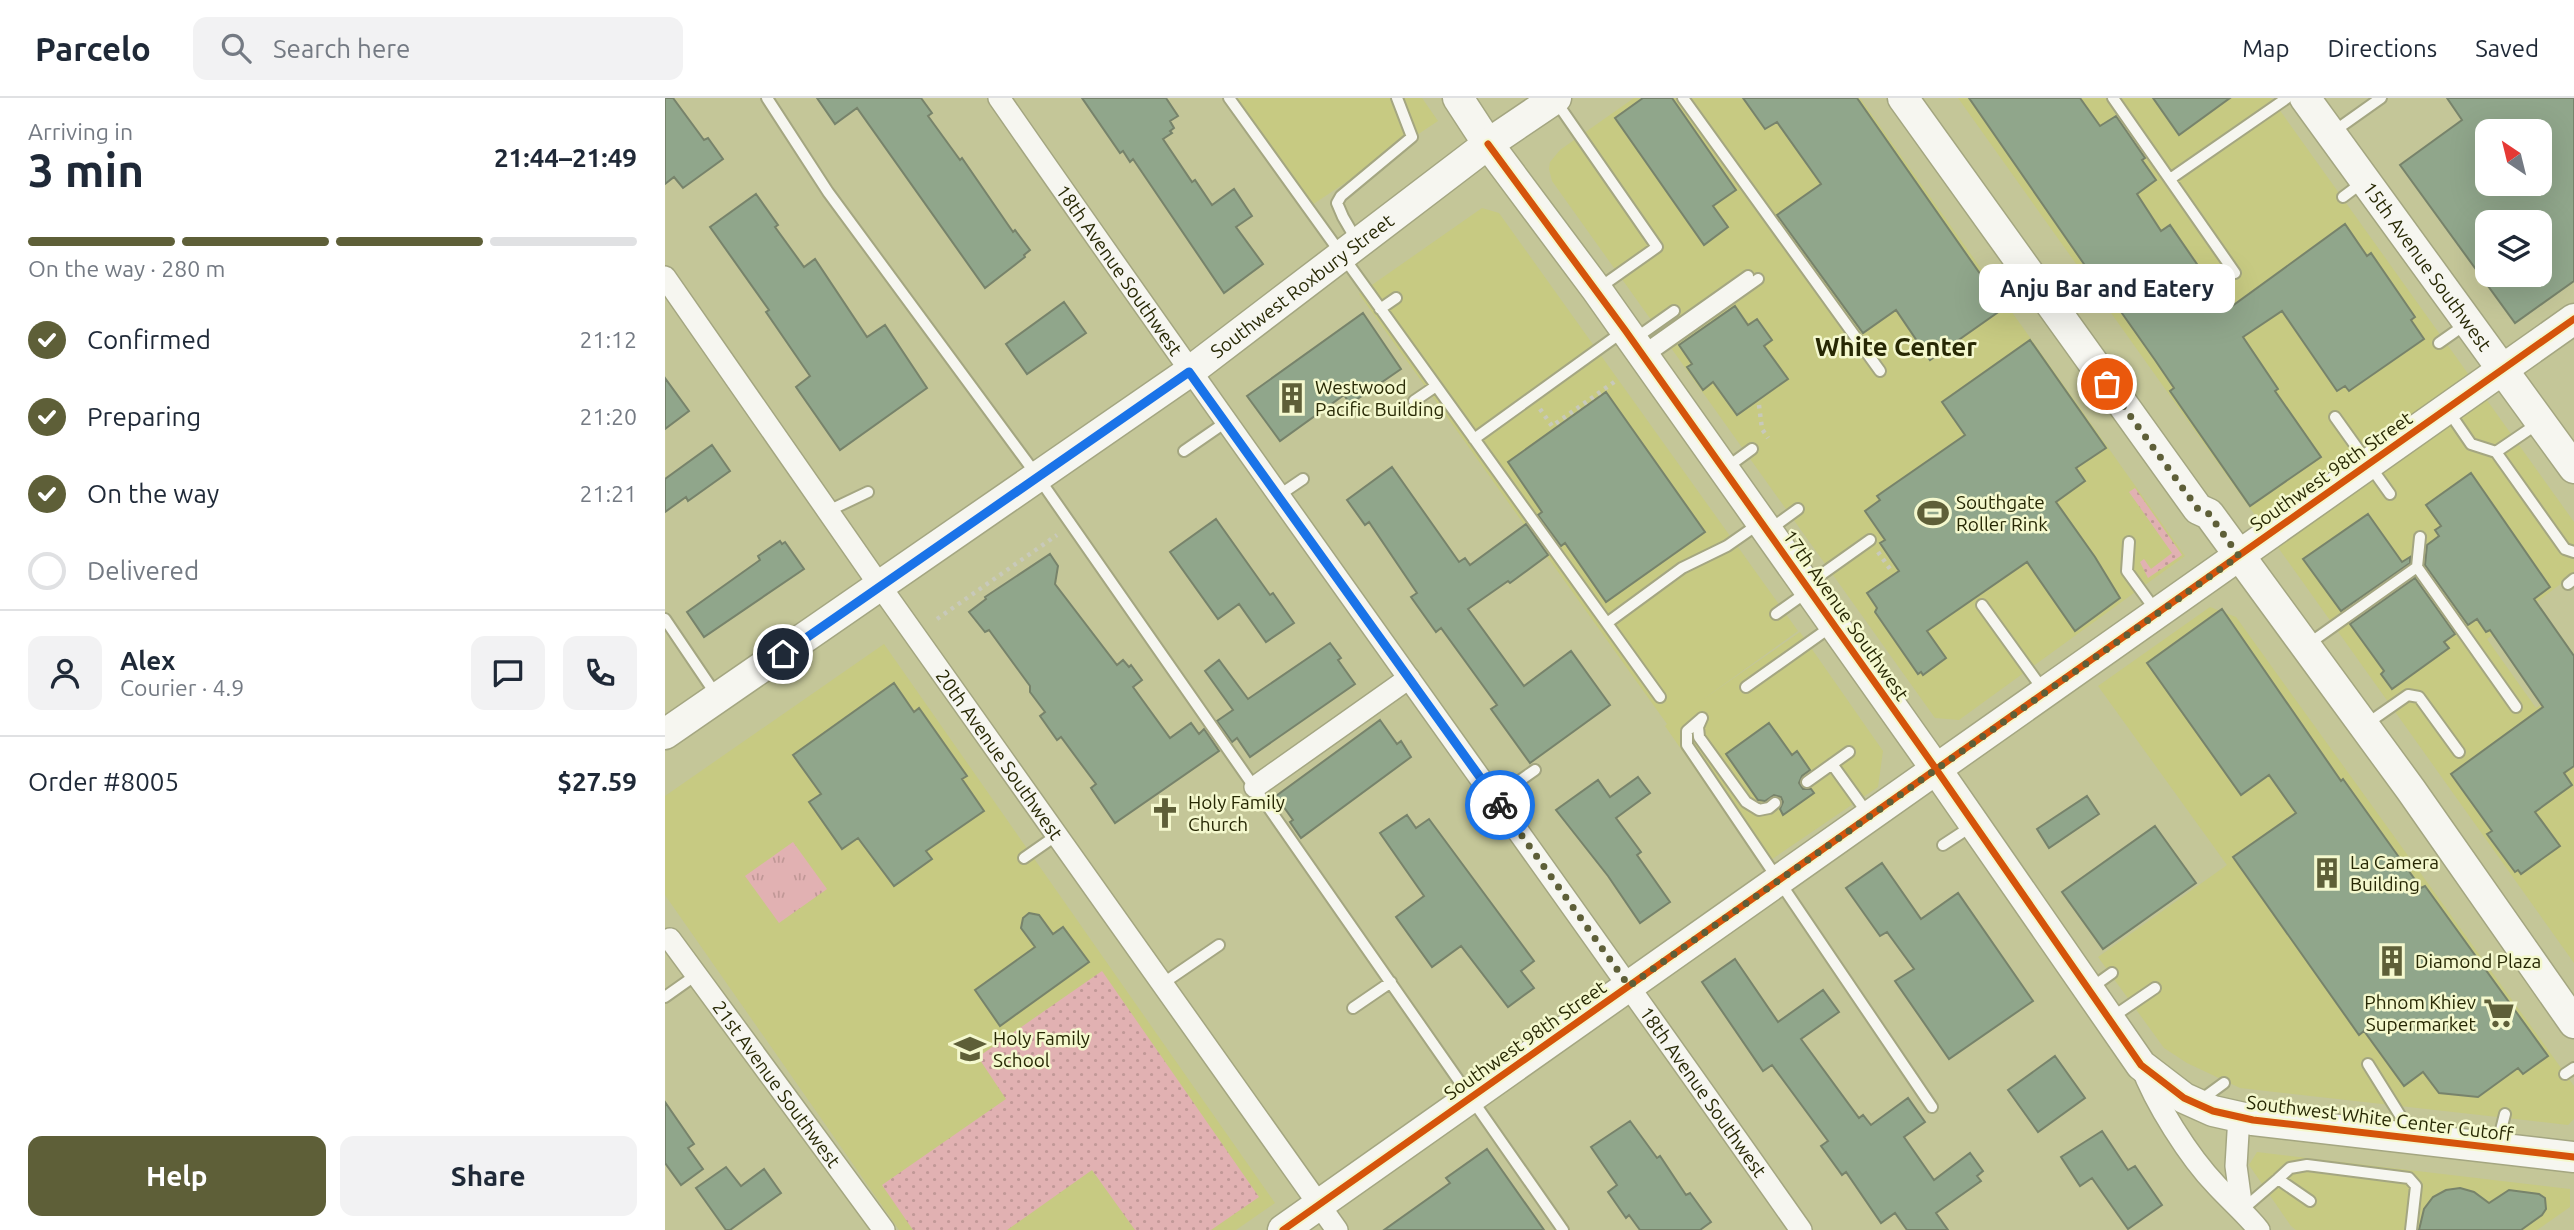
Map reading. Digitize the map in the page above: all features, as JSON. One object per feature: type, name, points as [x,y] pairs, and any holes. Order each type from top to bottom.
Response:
[{"type":"street","name":"18th Avenue Southwest","points":[[999,98],[1189,372],[1801,1230]]},
{"type":"street","name":"17th Avenue Southwest","points":[[1458,98],[1488,144],[1597,290],[1974,824],[2100,981],[2109,1020],[2141,1065],[2152,1093],[2216,1185],[2259,1230]]},
{"type":"street","name":"Southwest Roxbury Street","points":[[665,734],[1189,372],[1488,144],[1555,98]]},
{"type":"street","points":[[1903,98],[2182,488],[2198,509],[2209,514],[2307,645],[2574,1023]]},
{"type":"street","points":[[1922,98],[2209,501],[2209,514]]},
{"type":"street","name":"15th Avenue Southwest","points":[[2305,98],[2331,133],[2354,189],[2468,322],[2574,468]]},
{"type":"street","name":"20th Avenue Southwest","points":[[665,276],[880,586],[1337,1230]]},
{"type":"street","name":"Southwest 98th Street","points":[[1283,1230],[2574,319]]},
{"type":"street","points":[[1255,787],[1409,678]]},
{"type":"street","name":"21st Avenue Southwest","points":[[670,939],[884,1230]]},
{"type":"street","name":"17th Avenue Southwest","points":[[2141,1065],[2190,1101]]},
{"type":"street","name":"Southwest White Center Cutoff","points":[[2190,1101],[2213,1111],[2239,1116],[2574,1157]]},
{"type":"street","points":[[2239,1116],[2236,1166],[2242,1210]]},
{"type":"lane","points":[[767,98],[828,192],[1038,477],[1563,1230]]},
{"type":"lane","points":[[1229,98],[1350,250],[1380,309],[1660,697]]},
{"type":"lane","points":[[1350,250],[1337,203],[1341,196],[1412,136],[1397,98]]},
{"type":"lane","points":[[1555,98],[1657,247],[1597,290]]},
{"type":"lane","points":[[1683,98],[1880,371]]},
{"type":"lane","points":[[2113,98],[2235,273]]},
{"type":"lane","points":[[2170,179],[2287,98]]},
{"type":"lane","points":[[2331,133],[2381,98]]},
{"type":"lane","points":[[1474,439],[1753,277]]},
{"type":"lane","points":[[1380,309],[1396,298]]},
{"type":"lane","points":[[1636,345],[1674,311]]},
{"type":"lane","points":[[2439,343],[2468,322]]},
{"type":"lane","points":[[1415,401],[1436,386]]},
{"type":"lane","points":[[2447,409],[2471,443],[2497,452],[2565,549],[2574,552]]},
{"type":"lane","points":[[2335,417],[2389,494]]},
{"type":"lane","points":[[2497,452],[2540,421]]},
{"type":"lane","points":[[1184,451],[1226,422]]},
{"type":"lane","points":[[1724,469],[1752,449]]},
{"type":"lane","points":[[1279,496],[1303,479]]},
{"type":"lane","points":[[828,511],[868,492]]},
{"type":"lane","points":[[1607,623],[1682,568],[1798,509]]},
{"type":"lane","points":[[2420,537],[2417,567],[2516,708]]},
{"type":"lane","points":[[1776,614],[1870,540]]},
{"type":"lane","points":[[2129,542],[2127,570],[2158,613]]},
{"type":"lane","points":[[1094,557],[1105,550]]},
{"type":"lane","points":[[2307,645],[2417,567]]},
{"type":"lane","points":[[1982,605],[2045,692]]},
{"type":"lane","points":[[665,619],[719,698]]},
{"type":"lane","points":[[1746,687],[1834,625]]},
{"type":"lane","points":[[2365,725],[2408,695],[2419,697],[2459,752]]},
{"type":"lane","points":[[1775,803],[1769,808],[1759,810],[1746,802],[1699,737],[1698,727],[1702,718],[1687,731],[1687,745],[1932,1107]]},
{"type":"lane","points":[[1807,782],[1849,752]]},
{"type":"lane","points":[[1832,764],[1869,817]]},
{"type":"lane","points":[[1495,798],[1535,770]]},
{"type":"lane","points":[[1943,845],[1974,824]]},
{"type":"lane","points":[[1024,858],[1057,835]]},
{"type":"lane","points":[[1163,984],[1219,945]]},
{"type":"lane","points":[[665,997],[696,975]]},
{"type":"lane","points":[[1353,1007],[1391,982]]},
{"type":"lane","points":[[2109,1020],[2155,988]]},
{"type":"lane","points":[[2368,1064],[2414,1138]]},
{"type":"lane","points":[[2190,1101],[2224,1083]]},
{"type":"lane","points":[[2497,1148],[2505,1114]]},
{"type":"lane","points":[[2242,1210],[2290,1168],[2307,1165],[2409,1178],[2416,1186],[2411,1230]]},
{"type":"lane","points":[[2278,1179],[2310,1201]]},
{"type":"path","points":[[1552,426],[1617,380]]},
{"type":"path","points":[[1759,405],[1762,429],[1768,438]]},
{"type":"path","points":[[937,619],[1057,535]]},
{"type":"path","points":[[1879,553],[1890,569]]},
{"type":"shaded area","points":[[1237,98],[1422,98],[1438,121],[1312,205]]},
{"type":"shaded area","points":[[1634,98],[1860,98],[2185,556],[1959,720],[1935,718],[1552,181],[1550,162],[1560,150]]},
{"type":"shaded area","points":[[1958,98],[2271,98],[2574,522],[2574,574],[2487,639],[2536,708],[2574,681],[2574,963]]},
{"type":"shaded area","points":[[1482,208],[1499,213],[1798,631],[1702,700],[1800,632],[1883,751],[1878,787],[1762,866],[1665,726],[1667,724],[1359,294]]},
{"type":"shaded area","points":[[2210,607],[2236,617],[2574,1086],[2574,1119],[2568,1125],[2240,1088],[2187,1063],[2164,1048],[2098,957],[2227,865],[2098,686]]},
{"type":"shaded area","name":"Holy Family School","points":[[884,644],[1275,1203],[1236,1230],[899,1230],[665,895],[665,796]]},
{"type":"shaded area","points":[[2257,1152],[2570,1189],[2570,1207],[2537,1230],[2296,1230],[2249,1165]]},
{"type":"green space","points":[[2135,488],[2182,555],[2148,578],[2140,562],[2144,559],[2151,569],[2172,553],[2129,492]]},
{"type":"green space","points":[[793,842],[827,889],[779,923],[745,876]]},
{"type":"green space","points":[[1102,971],[1259,1197],[1211,1230],[1135,1230],[1092,1170],[1007,1230],[913,1230],[882,1185],[1006,1099],[978,1057]]},
{"type":"building","points":[[665,98],[673,98],[704,140],[708,138],[723,159],[683,188],[674,177],[665,184]]},
{"type":"building","points":[[817,98],[921,98],[932,113],[928,116],[960,160],[962,158],[1013,232],[1015,230],[1030,250],[1025,257],[985,288],[857,108],[835,124]]},
{"type":"building","points":[[1082,98],[1166,98],[1178,116],[1170,121],[1174,128],[1170,131],[1172,133],[1163,139],[1192,182],[1195,180],[1212,205],[1234,189],[1252,216],[1236,227],[1263,264],[1224,293],[1133,159],[1130,162],[1123,151],[1120,153]]},
{"type":"building","points":[[1643,98],[1672,98],[1736,190],[1713,206],[1728,227],[1704,245],[1615,118]]},
{"type":"building","points":[[1743,98],[1857,98],[2004,308],[1930,360],[1896,310],[1863,333],[1777,215],[1821,184],[1777,122],[1765,129]]},
{"type":"building","points":[[1969,98],[2080,98],[2100,126],[2116,116],[2145,158],[2142,160],[2156,180],[2137,194],[2161,231],[2170,225],[2228,309],[2345,224],[2367,256],[2371,253],[2415,317],[2411,320],[2424,339],[2349,391],[2345,386],[2337,391],[2282,311],[2243,337],[2278,389],[2275,391],[2321,457],[2250,506],[2170,391],[2174,388],[2155,360],[2095,275],[2093,277]]},
{"type":"building","points":[[2153,98],[2230,98],[2179,135]]},
{"type":"building","points":[[2447,98],[2574,98],[2574,281],[2515,323],[2489,287],[2552,287],[2552,210],[2475,210],[2475,268],[2400,165],[2462,120]]},
{"type":"building","points":[[756,194],[778,225],[775,227],[804,267],[815,259],[867,337],[885,325],[927,388],[840,450],[796,387],[810,376],[766,312],[769,310],[710,227]]},
{"type":"building","points":[[1064,302],[1086,333],[1027,374],[1006,344]]},
{"type":"building","points":[[1735,306],[1748,325],[1757,319],[1772,340],[1764,346],[1788,379],[1737,415],[1713,382],[1703,390],[1687,367],[1692,364],[1679,345]]},
{"type":"building","points":[[1363,313],[1401,369],[1350,404],[1344,395],[1280,441],[1247,396]]},
{"type":"building","points":[[2030,340],[2106,448],[2076,468],[2085,481],[2056,502],[2120,598],[2075,631],[2027,562],[1927,631],[1946,658],[1923,675],[1921,672],[1918,674],[1875,612],[1877,608],[1867,593],[1899,571],[1880,543],[1885,540],[1865,511],[1880,500],[1877,496],[1965,435],[1942,402]]},
{"type":"building","points":[[665,378],[689,411],[665,429]]},
{"type":"building","points":[[1606,392],[1705,532],[1606,602],[1565,543],[1561,546],[1538,515],[1542,512],[1508,462]]},
{"type":"building","points":[[712,445],[730,471],[688,501],[686,497],[665,512],[665,479]]},
{"type":"building","points":[[1392,467],[1459,562],[1465,558],[1470,565],[1526,524],[1548,555],[1468,609],[1524,686],[1571,651],[1610,705],[1530,763],[1491,709],[1497,705],[1441,628],[1436,632],[1411,597],[1417,593],[1369,522],[1365,525],[1347,500]]},
{"type":"building","points":[[2471,473],[2550,587],[2534,599],[2574,656],[2574,766],[2564,773],[2572,785],[2535,812],[2560,846],[2521,874],[2518,870],[2515,872],[2487,834],[2492,831],[2451,774],[2543,707],[2490,630],[2486,632],[2477,619],[2468,625],[2425,565],[2427,545],[2439,536],[2435,530],[2441,526],[2426,505]]},
{"type":"building","points":[[2368,514],[2402,562],[2410,557],[2410,563],[2341,611],[2303,559]]},
{"type":"building","points":[[1216,519],[1270,595],[1273,593],[1294,623],[1266,642],[1239,604],[1218,619],[1170,552]]},
{"type":"building","points":[[780,541],[782,544],[785,542],[804,569],[704,637],[687,612],[760,560],[758,556]]},
{"type":"building","points":[[1050,554],[1058,566],[1055,584],[1117,665],[1123,660],[1129,667],[1131,665],[1142,680],[1133,687],[1170,738],[1191,723],[1199,734],[1204,729],[1219,751],[1115,823],[1091,788],[1096,784],[1061,737],[1057,740],[1040,716],[1045,712],[1030,692],[1030,686],[989,630],[985,632],[969,612],[986,599],[985,597]]},
{"type":"building","points":[[2415,578],[2455,634],[2444,642],[2449,648],[2392,689],[2381,674],[2384,671],[2350,624]]},
{"type":"building","points":[[2222,609],[2341,781],[2343,779],[2421,888],[2425,886],[2548,1056],[2523,1074],[2518,1068],[2478,1097],[2439,1093],[2423,1072],[2404,1086],[2364,1031],[2359,1035],[2233,857],[2296,813],[2269,775],[2241,795],[2147,663]]},
{"type":"building","points":[[1330,643],[1355,684],[1250,757],[1237,738],[1232,742],[1217,721],[1233,710],[1205,671],[1219,660],[1248,699]]},
{"type":"building","points":[[894,683],[914,712],[919,708],[967,776],[962,779],[984,811],[926,851],[932,859],[894,886],[858,838],[842,849],[809,802],[821,794],[793,755]]},
{"type":"building","points":[[1380,720],[1397,744],[1401,741],[1411,757],[1301,838],[1290,822],[1293,820],[1276,796]]},
{"type":"building","points":[[1769,723],[1792,755],[1797,751],[1810,770],[1802,776],[1799,783],[1803,789],[1811,789],[1814,793],[1783,815],[1780,809],[1783,802],[1781,797],[1774,795],[1765,801],[1758,800],[1726,754]]},
{"type":"building","points":[[1638,777],[1650,793],[1616,818],[1641,852],[1637,855],[1670,902],[1640,923],[1608,876],[1556,810],[1598,780],[1610,797]]},
{"type":"building","points":[[2087,796],[2099,814],[2049,848],[2037,829]]},
{"type":"building","points":[[1407,815],[1416,828],[1429,819],[1534,961],[1521,971],[1534,988],[1508,1007],[1461,946],[1432,967],[1396,917],[1424,896],[1380,833]]},
{"type":"building","points":[[2155,826],[2196,883],[2103,949],[2062,892]]},
{"type":"building","points":[[1882,863],[1921,919],[1958,893],[2033,1001],[1949,1059],[1895,981],[1914,969],[1887,932],[1880,936],[1846,888]]},
{"type":"building","points":[[1029,913],[1039,915],[1053,934],[1063,927],[1089,962],[1000,1026],[975,990],[1035,947],[1021,928],[1023,918]]},
{"type":"building","points":[[1735,959],[1778,1022],[1823,990],[1839,1012],[1801,1039],[1859,1118],[1863,1115],[1871,1125],[1908,1098],[1925,1122],[1904,1137],[1934,1180],[1970,1153],[1983,1171],[1977,1176],[1981,1181],[1936,1213],[1948,1230],[1907,1230],[1895,1213],[1881,1223],[1846,1172],[1842,1175],[1821,1146],[1828,1141],[1772,1065],[1763,1071],[1702,982]]},
{"type":"building","points":[[2055,1056],[2085,1098],[2038,1132],[2008,1090]]},
{"type":"building","points":[[665,1102],[694,1144],[688,1148],[703,1169],[681,1185],[665,1163]]},
{"type":"building","points":[[1630,1121],[1657,1158],[1660,1156],[1686,1195],[1690,1193],[1711,1222],[1700,1230],[1640,1230],[1629,1215],[1626,1218],[1608,1192],[1617,1185],[1591,1147]]},
{"type":"building","points":[[2102,1131],[2128,1170],[2135,1166],[2162,1205],[2128,1229],[2092,1178],[2080,1186],[2061,1157]]},
{"type":"building","points":[[1487,1149],[1544,1230],[1384,1230],[1450,1183],[1446,1178]]},
{"type":"building","points":[[726,1167],[741,1186],[764,1169],[781,1193],[730,1230],[726,1230],[696,1188]]},
{"type":"building","points":[[2460,1188],[2474,1192],[2489,1203],[2509,1190],[2539,1194],[2545,1198],[2546,1209],[2521,1230],[2419,1230],[2424,1209],[2433,1197],[2446,1190]]},
{"type":"cycle path","points":[[1488,144],[1625,330],[1936,769],[2141,1065],[2184,1098],[2213,1111],[2253,1120],[2574,1157]]},
{"type":"cycle path","points":[[1283,1230],[2574,319]]},
{"type":"way so far","points":[[1500,805],[1629,986],[2239,556],[2209,514],[2198,509],[2107,384]]},
{"type":"place","name":"Anju Bar and Eatery","points":[[2107,384]]},
{"type":"place","name":"Westwood Pacific Building","points":[[1292,398]]},
{"type":"place","name":"Southgate Roller Rink","points":[[1933,513]]},
{"type":"place","name":"Holy Family Church","points":[[1165,813]]},
{"type":"place","name":"La Camera Building","points":[[2327,873]]},
{"type":"place","name":"Diamond Plaza","points":[[2392,961]]},
{"type":"place","name":"Phnom Khiev Supermarket","points":[[2499,1013]]},
{"type":"place","name":"Holy Family School","points":[[970,1049]]},
{"type":"district","name":"White Center","points":[[1896,347]]},
{"type":"route","points":[[783,654],[1189,372],[1500,805]]}]
